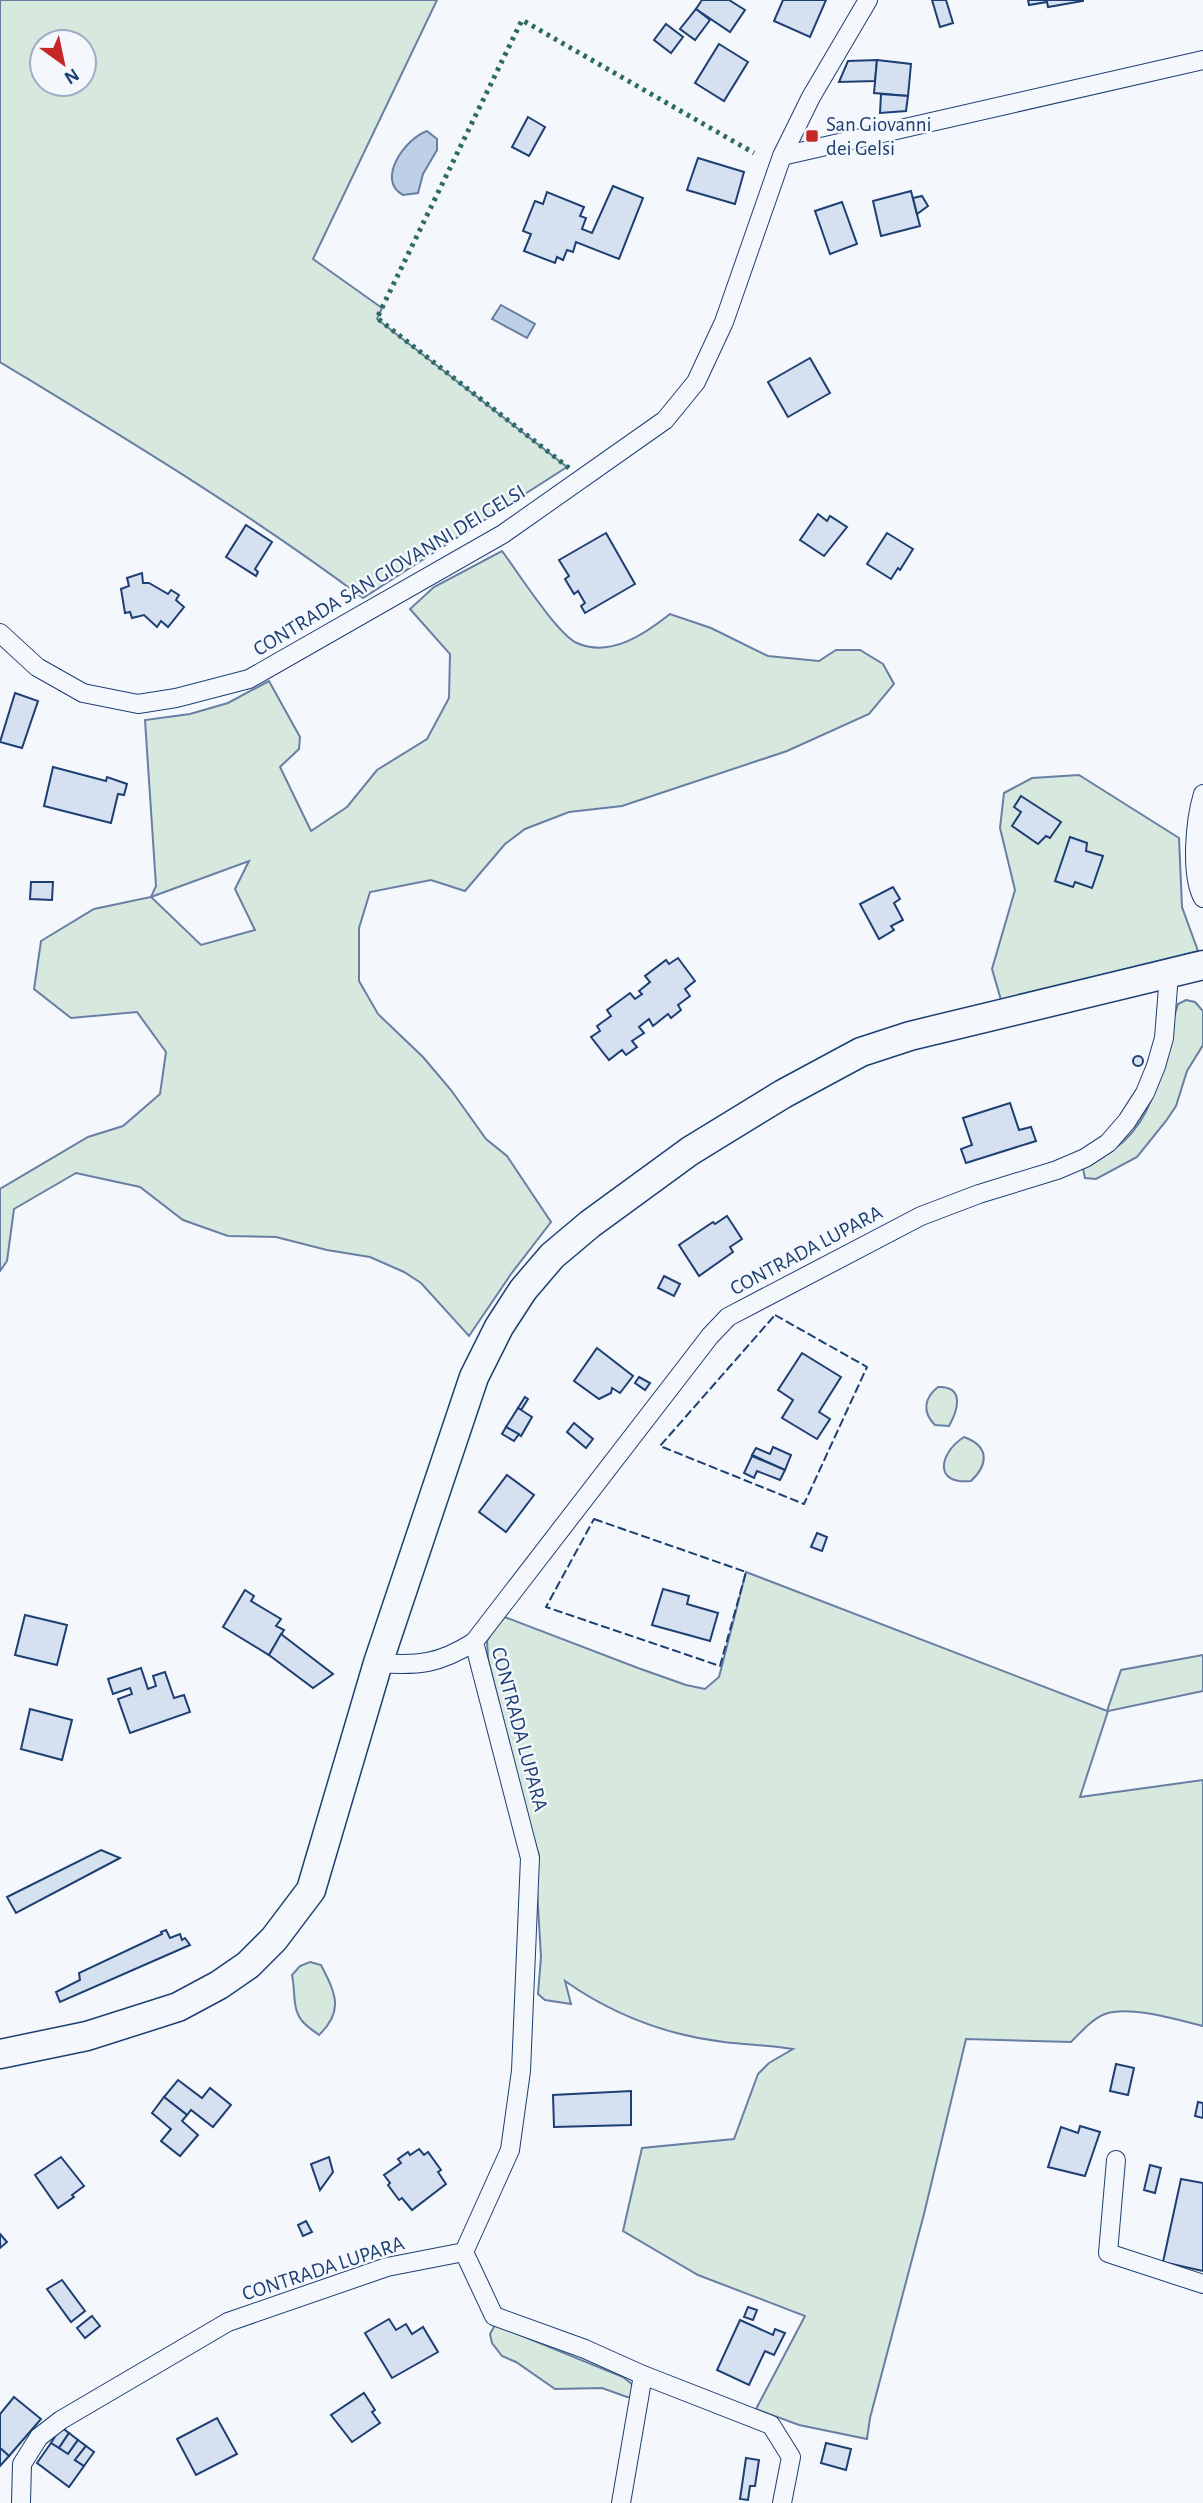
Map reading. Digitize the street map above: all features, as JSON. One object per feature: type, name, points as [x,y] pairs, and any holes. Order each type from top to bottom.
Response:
[{"type":"main road","points":[[0,2054],[87,2036],[177,2007],[219,1985],[248,1965],[274,1939],[311,1890],[378,1663],[474,1377],[523,1290],[552,1256],[590,1224],[690,1151],[783,1094],[861,1052],[910,1036],[1203,965]]},
{"type":"street","name":"CONTRADA SAN GIOVANNI DEI GELSI","points":[[0,634],[37,667],[83,693],[138,704],[176,698],[248,679],[503,534],[665,420],[696,382],[724,322],[782,156],[811,97],[868,0]]},
{"type":"street","points":[[782,156],[1203,60]]},
{"type":"street","points":[[1203,794],[1196,837],[1198,889],[1203,898]]},
{"type":"street","name":"CONTRADA LUPARA","points":[[21,2503],[22,2464],[39,2437],[61,2420],[228,2322],[387,2267],[464,2252],[510,2150],[521,2071],[530,1858],[474,1642],[728,1317],[921,1216],[979,1194],[1057,1170],[1085,1158],[1108,1143],[1127,1121],[1145,1093],[1156,1066],[1164,1038],[1169,974]]},
{"type":"street","points":[[378,1663],[432,1663],[453,1656],[474,1642]]},
{"type":"street","points":[[1116,2160],[1108,2253],[1203,2284]]},
{"type":"street","points":[[464,2252],[494,2316],[585,2349],[643,2375],[771,2425],[791,2456],[782,2503]]},
{"type":"street","points":[[621,2503],[643,2375]]},
{"type":"shaded area","points":[[0,0],[437,0],[313,259],[382,308],[377,319],[567,467],[363,598],[230,505],[0,362]]},
{"type":"shaded area","points":[[502,551],[548,615],[577,643],[589,647],[614,646],[638,636],[670,614],[711,628],[768,656],[819,661],[836,650],[860,650],[883,664],[894,684],[869,714],[787,751],[622,806],[569,812],[525,829],[505,844],[465,891],[431,880],[370,892],[359,928],[359,981],[378,1014],[423,1057],[486,1139],[507,1156],[551,1222],[511,1274],[469,1336],[421,1283],[370,1257],[327,1250],[276,1237],[228,1236],[183,1220],[140,1187],[76,1173],[14,1209],[7,1261],[0,1271],[0,1189],[88,1137],[123,1126],[160,1094],[166,1052],[137,1012],[71,1018],[34,989],[41,941],[94,909],[151,897],[156,886],[145,720],[190,714],[228,703],[269,681],[300,737],[299,749],[280,767],[311,831],[347,807],[377,770],[427,739],[449,698],[450,654],[410,609],[434,587]],"holes":[[[249,861],[235,889],[255,930],[201,945],[151,897]]]},
{"type":"shaded area","points":[[1079,775],[1179,838],[1182,907],[1198,951],[1001,1000],[992,969],[1015,890],[1000,828],[1004,793],[1032,778]]},
{"type":"shaded area","points":[[1186,1000],[1195,1002],[1203,1011],[1203,1045],[1187,1071],[1176,1106],[1137,1157],[1096,1179],[1085,1178],[1083,1169],[1124,1141],[1146,1112],[1159,1077],[1178,1004]]},
{"type":"shaded area","points":[[938,1387],[952,1390],[956,1395],[957,1406],[949,1426],[935,1425],[928,1415],[927,1400]]},
{"type":"shaded area","points":[[964,1437],[978,1445],[984,1456],[981,1468],[971,1481],[959,1481],[945,1473],[945,1459],[949,1451]]},
{"type":"shaded area","points":[[746,1572],[1107,1711],[1121,1670],[1203,1655],[1203,1691],[1108,1711],[1080,1797],[1203,1780],[1203,2026],[1154,2014],[1127,2011],[1105,2014],[1087,2026],[1071,2042],[966,2039],[924,2214],[870,2418],[867,2439],[799,2425],[756,2409],[805,2316],[698,2275],[623,2231],[642,2148],[734,2139],[758,2074],[769,2063],[793,2049],[702,2039],[681,2034],[621,2013],[565,1981],[571,2004],[545,2000],[538,1994],[541,1957],[536,1872],[539,1855],[488,1659],[487,1641],[502,1616],[638,1668],[705,1689],[719,1677]]},
{"type":"shaded area","points":[[310,1962],[321,1965],[331,1985],[335,2002],[332,2018],[319,2035],[301,2019],[295,2001],[292,1975],[300,1966]]},
{"type":"shaded area","points":[[495,2325],[623,2377],[633,2385],[634,2397],[602,2388],[555,2389],[516,2362],[502,2356],[492,2343],[490,2334]]},
{"type":"water","points":[[427,131],[437,139],[437,150],[423,174],[418,193],[403,195],[395,188],[393,170],[403,150]]},
{"type":"water","points":[[501,305],[535,324],[527,338],[492,319]]},
{"type":"building","points":[[702,0],[729,0],[745,10],[730,32],[696,9]]},
{"type":"building","points":[[783,0],[826,0],[810,37],[774,21]]},
{"type":"building","points":[[932,0],[946,0],[953,23],[940,27]]},
{"type":"building","points":[[1028,0],[1083,1],[1048,7],[1047,2],[1029,5]]},
{"type":"building","points":[[696,9],[710,20],[695,40],[680,29]]},
{"type":"building","points":[[666,24],[683,37],[671,53],[654,40]]},
{"type":"building","points":[[719,44],[748,62],[724,101],[695,83]]},
{"type":"building","points":[[877,60],[875,81],[839,82],[848,61]]},
{"type":"building","points":[[877,60],[911,64],[908,96],[874,93]]},
{"type":"building","points":[[881,94],[908,96],[906,111],[880,113]]},
{"type":"building","points":[[528,117],[545,127],[529,156],[512,147]]},
{"type":"building","points":[[698,158],[744,172],[735,204],[687,190]]},
{"type":"building","points":[[613,186],[643,198],[619,259],[576,242],[573,252],[567,250],[563,260],[557,257],[555,263],[524,251],[531,234],[523,231],[535,201],[543,204],[547,192],[584,207],[580,216],[586,218],[582,229],[592,233]]},
{"type":"building","points":[[911,191],[920,226],[881,236],[873,201]]},
{"type":"building","points":[[922,196],[928,206],[917,214],[913,198]]},
{"type":"building","points":[[842,202],[857,244],[830,254],[815,211]]},
{"type":"building","points":[[810,358],[830,393],[788,417],[768,382]]},
{"type":"building","points":[[818,514],[827,521],[830,516],[847,527],[824,556],[800,540]]},
{"type":"building","points":[[246,525],[272,542],[255,569],[258,572],[256,576],[226,557]]},
{"type":"building","points":[[606,533],[635,584],[585,613],[581,606],[585,603],[578,591],[574,594],[565,579],[569,576],[559,560]]},
{"type":"building","points":[[887,533],[913,549],[891,579],[867,564]]},
{"type":"building","points":[[142,573],[143,583],[149,583],[168,594],[171,590],[179,595],[176,600],[184,607],[168,627],[161,621],[157,627],[144,615],[132,618],[130,612],[125,613],[121,589],[129,586],[127,578]]},
{"type":"building","points":[[15,693],[38,701],[22,748],[0,742]]},
{"type":"building","points":[[53,767],[106,781],[107,777],[127,784],[124,795],[118,794],[111,823],[44,806]]},
{"type":"building","points":[[1021,796],[1061,822],[1050,838],[1046,836],[1038,844],[1012,826],[1021,812],[1014,807]]},
{"type":"building","points":[[1070,837],[1087,843],[1086,851],[1103,856],[1092,888],[1075,882],[1073,887],[1055,881]]},
{"type":"building","points":[[31,882],[53,882],[52,900],[30,899]]},
{"type":"building","points":[[893,887],[900,899],[894,903],[903,920],[891,926],[894,930],[879,939],[860,904]]},
{"type":"building","points":[[678,958],[695,981],[685,989],[690,996],[678,1005],[681,1010],[671,1018],[668,1014],[653,1026],[649,1019],[639,1027],[644,1033],[632,1041],[637,1047],[626,1055],[622,1050],[609,1060],[591,1037],[600,1031],[597,1026],[611,1016],[607,1010],[630,993],[635,999],[642,994],[639,991],[650,982],[645,976],[666,960],[669,964]]},
{"type":"building","points":[[1138,1056],[1143,1061],[1138,1066],[1133,1061]]},
{"type":"building","points":[[1010,1103],[1019,1130],[1031,1127],[1036,1141],[966,1163],[961,1149],[972,1145],[963,1118]]},
{"type":"building","points":[[727,1216],[742,1239],[730,1247],[733,1252],[699,1276],[679,1245],[713,1222],[715,1224]]},
{"type":"building","points":[[664,1276],[680,1284],[674,1296],[658,1288]]},
{"type":"building","points":[[597,1348],[633,1376],[620,1393],[612,1388],[611,1393],[599,1399],[574,1381]]},
{"type":"building","points":[[802,1353],[841,1377],[819,1412],[830,1419],[817,1439],[782,1418],[793,1400],[778,1390]]},
{"type":"building","points":[[639,1377],[650,1383],[645,1390],[635,1383]]},
{"type":"building","points":[[525,1397],[528,1399],[521,1410],[518,1408]]},
{"type":"building","points":[[518,1408],[532,1417],[521,1436],[506,1427]]},
{"type":"building","points":[[574,1423],[593,1439],[586,1448],[567,1432]]},
{"type":"building","points":[[506,1427],[519,1434],[514,1441],[502,1434]]},
{"type":"building","points":[[773,1447],[791,1455],[785,1470],[752,1455],[756,1448],[770,1454]]},
{"type":"building","points":[[752,1456],[785,1470],[780,1480],[757,1471],[754,1478],[744,1473]]},
{"type":"building","points":[[507,1475],[534,1495],[506,1532],[479,1512]]},
{"type":"building","points":[[817,1533],[827,1537],[822,1551],[811,1547]]},
{"type":"building","points":[[663,1589],[689,1596],[687,1604],[718,1613],[710,1641],[652,1625]]},
{"type":"building","points":[[245,1590],[254,1596],[251,1601],[281,1619],[276,1626],[284,1630],[269,1655],[223,1627]]},
{"type":"building","points":[[25,1615],[67,1625],[57,1665],[15,1655]]},
{"type":"building","points":[[281,1634],[333,1674],[313,1688],[269,1655]]},
{"type":"building","points":[[141,1668],[148,1689],[156,1686],[153,1676],[165,1672],[174,1698],[184,1695],[190,1712],[130,1733],[118,1699],[132,1694],[130,1688],[113,1694],[108,1679]]},
{"type":"building","points":[[30,1709],[72,1720],[62,1760],[21,1749]]},
{"type":"building","points":[[101,1850],[120,1858],[16,1913],[7,1897]]},
{"type":"building","points":[[166,1930],[170,1938],[180,1934],[182,1940],[185,1938],[190,1945],[60,2002],[56,1992],[80,1980],[79,1973]]},
{"type":"building","points":[[1116,2064],[1134,2068],[1128,2095],[1110,2091]]},
{"type":"building","points":[[178,2080],[202,2098],[210,2088],[231,2105],[213,2127],[191,2110],[187,2115],[164,2097]]},
{"type":"building","points":[[631,2091],[631,2125],[554,2127],[553,2095]]},
{"type":"building","points":[[164,2097],[187,2115],[182,2121],[198,2135],[180,2156],[161,2141],[171,2129],[152,2113]]},
{"type":"building","points":[[1198,2102],[1203,2103],[1203,2118],[1195,2116]]},
{"type":"building","points":[[1080,2126],[1100,2132],[1085,2176],[1048,2167],[1061,2127],[1078,2133]]},
{"type":"building","points":[[419,2149],[424,2155],[428,2152],[441,2170],[438,2172],[446,2184],[412,2210],[402,2198],[399,2200],[384,2175],[401,2163],[398,2159]]},
{"type":"building","points":[[61,2157],[84,2186],[58,2208],[35,2175]]},
{"type":"building","points":[[329,2157],[333,2172],[320,2190],[311,2164]]},
{"type":"building","points":[[1150,2165],[1161,2168],[1155,2193],[1144,2190]]},
{"type":"building","points":[[1181,2179],[1203,2183],[1203,2271],[1163,2262]]},
{"type":"building","points":[[306,2221],[312,2232],[303,2236],[298,2225]]},
{"type":"building","points":[[0,2234],[7,2242],[0,2248]]},
{"type":"building","points":[[62,2280],[85,2311],[71,2322],[47,2289]]},
{"type":"building","points":[[748,2307],[757,2310],[753,2320],[744,2317]]},
{"type":"building","points":[[92,2316],[100,2326],[85,2338],[77,2328]]},
{"type":"building","points":[[389,2319],[396,2330],[406,2324],[412,2334],[423,2327],[438,2352],[392,2378],[365,2333]]},
{"type":"building","points":[[740,2320],[773,2335],[775,2329],[785,2333],[774,2355],[765,2351],[749,2385],[717,2370]]},
{"type":"building","points":[[364,2393],[380,2423],[352,2442],[331,2415]]},
{"type":"building","points":[[14,2397],[41,2419],[9,2456],[0,2448],[0,2414]]},
{"type":"building","points":[[217,2418],[237,2454],[196,2475],[177,2439]]},
{"type":"building","points":[[61,2427],[69,2433],[59,2448],[51,2443]]},
{"type":"building","points":[[69,2433],[78,2440],[68,2454],[59,2448]]},
{"type":"building","points":[[78,2440],[86,2446],[75,2460],[84,2466],[69,2487],[37,2463],[51,2443],[68,2454]]},
{"type":"building","points":[[826,2443],[851,2449],[846,2470],[821,2463]]},
{"type":"building","points":[[86,2446],[94,2452],[84,2466],[75,2460]]},
{"type":"building","points":[[0,2448],[9,2456],[0,2466]]},
{"type":"building","points":[[746,2458],[759,2460],[755,2486],[750,2486],[748,2500],[740,2499]]},
{"type":"hedge","points":[[569,468],[377,318],[522,20],[754,153]]},
{"type":"fence","points":[[775,1315],[867,1367],[804,1504],[660,1446],[775,1315]]},
{"type":"fence","points":[[594,1519],[746,1572],[720,1666],[546,1607],[594,1519]]},
{"type":"place","name":"San Giovanni dei Gelsi","points":[[812,136]]}]
